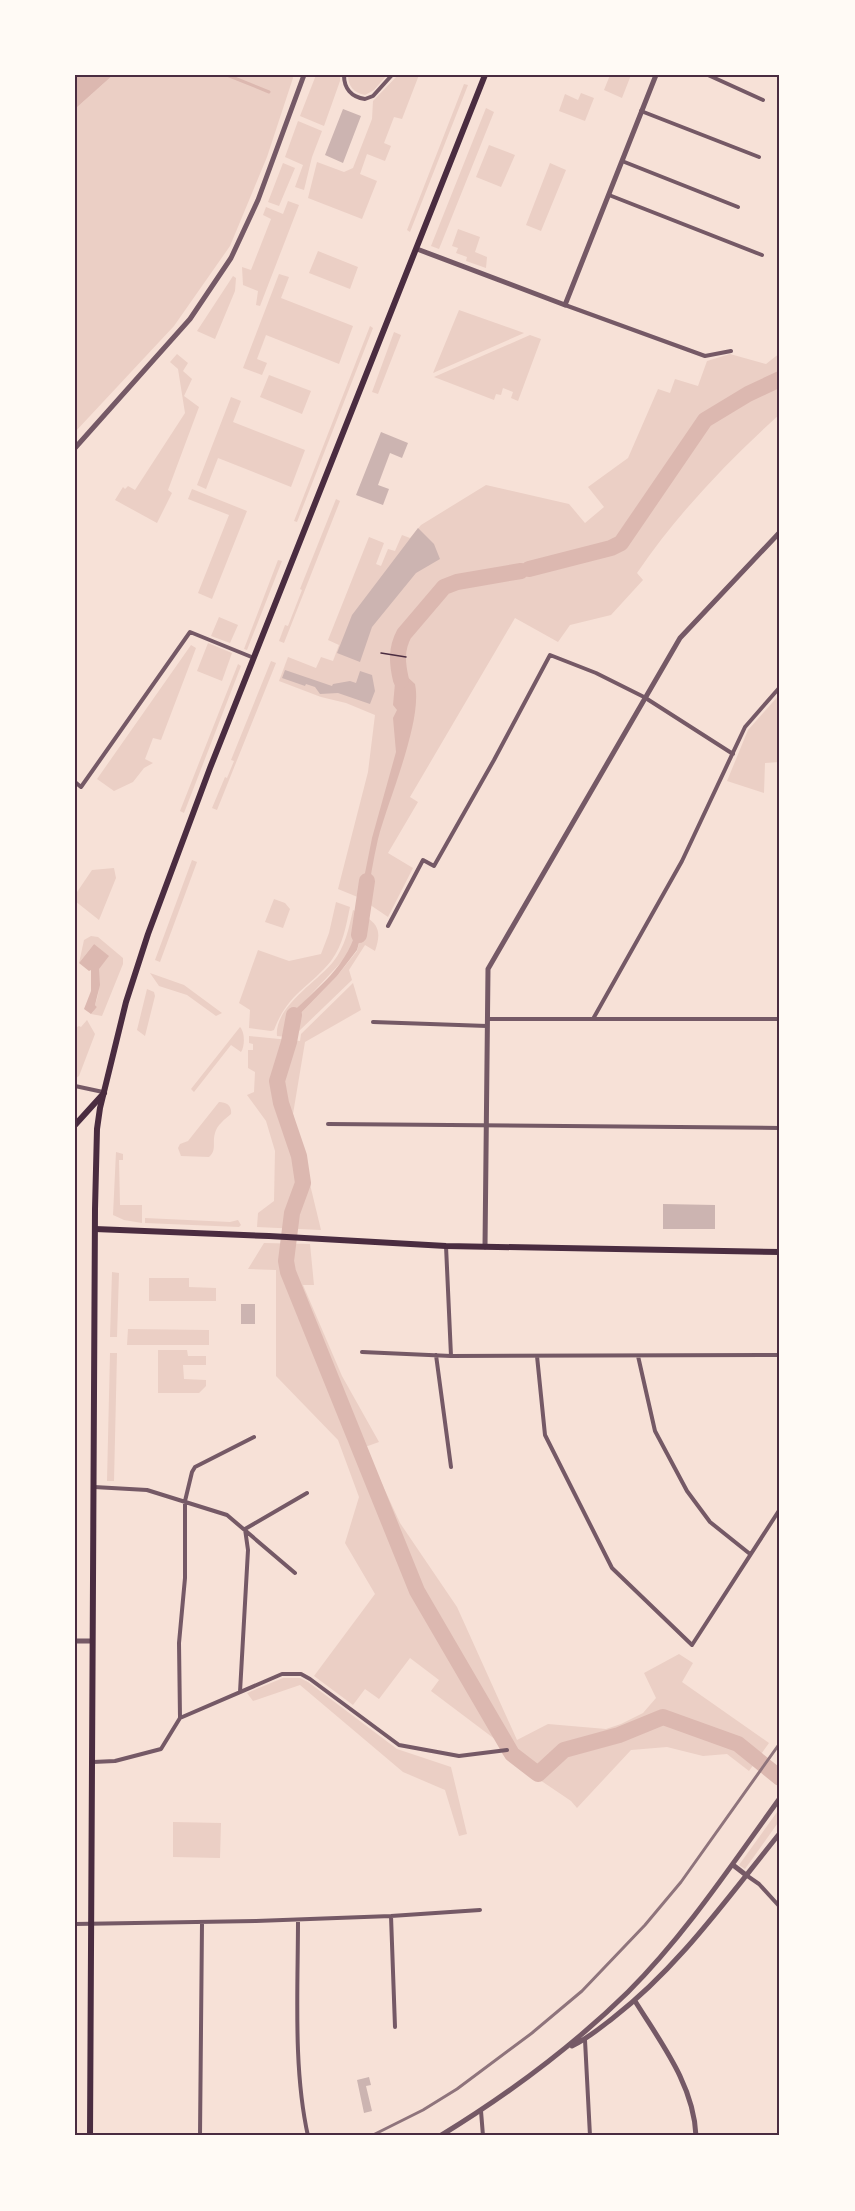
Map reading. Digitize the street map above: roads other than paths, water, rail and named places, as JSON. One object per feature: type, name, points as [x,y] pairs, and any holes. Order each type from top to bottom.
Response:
[{"type":"main road","points":[[90,2136],[95,1228],[97,1129],[100,1108],[126,1002],[148,934],[210,768],[484,75]]},
{"type":"main road","points":[[75,1125],[104,1092]]},
{"type":"main road","points":[[95,1228],[446,1246],[780,1252]]},
{"type":"street","points":[[75,448],[190,319],[231,258],[258,200],[304,75]]},
{"type":"street","points":[[344,75],[344,84],[352,94],[365,99],[373,96],[392,75]]},
{"type":"street","points":[[565,305],[656,75]]},
{"type":"street","points":[[708,75],[763,100]]},
{"type":"street","points":[[641,111],[759,157]]},
{"type":"street","points":[[622,161],[738,207]]},
{"type":"street","points":[[609,195],[762,255]]},
{"type":"street","points":[[417,249],[705,356],[731,351]]},
{"type":"street","points":[[485,1247],[488,969],[680,638],[780,532]]},
{"type":"street","points":[[75,782],[81,787],[190,632],[254,658]]},
{"type":"street","points":[[388,926],[423,860],[434,866],[494,760],[549,655],[596,673],[644,698],[733,754]]},
{"type":"street","points":[[593,1019],[682,861],[745,727],[780,687]]},
{"type":"street","points":[[487,1019],[780,1019]]},
{"type":"street","points":[[373,1022],[487,1026]]},
{"type":"street","points":[[75,1086],[104,1092]]},
{"type":"street","points":[[328,1124],[780,1128]]},
{"type":"street","points":[[446,1246],[451,1356]]},
{"type":"street","points":[[362,1352],[451,1356],[780,1355]]},
{"type":"street","points":[[436,1355],[451,1467]]},
{"type":"street","points":[[537,1356],[544,1435],[612,1568],[692,1645],[780,1509]]},
{"type":"street","points":[[638,1356],[655,1431],[687,1491],[710,1522],[750,1554]]},
{"type":"street","points":[[92,1762],[115,1761],[161,1749],[180,1718],[179,1643],[185,1578],[185,1501],[192,1472],[195,1467],[254,1437]]},
{"type":"street","points":[[93,1487],[147,1490],[227,1515],[295,1573]]},
{"type":"street","points":[[245,1529],[307,1493]]},
{"type":"street","points":[[240,1692],[248,1550],[245,1529]]},
{"type":"street","points":[[75,1641],[92,1641]]},
{"type":"street","points":[[180,1718],[282,1674],[301,1674],[399,1745],[459,1756],[507,1750]]},
{"type":"street","points":[[440,2136],[481,2111],[565,2049],[628,1992],[663,1954],[733,1865],[780,1798]]},
{"type":"street","points":[[565,2049],[585,2040],[634,2001],[701,1931],[780,1833]]},
{"type":"street","points":[[733,1865],[759,1884],[780,1907]]},
{"type":"street","points":[[75,1924],[298,1920],[480,1910]]},
{"type":"street","points":[[391,1916],[395,2028]]},
{"type":"street","points":[[298,1920],[298,2042],[304,2119],[308,2136]]},
{"type":"street","points":[[200,2136],[202,1923]]},
{"type":"street","points":[[634,2001],[680,2075],[690,2099],[696,2124],[696,2136]]},
{"type":"street","points":[[585,2040],[590,2136]]},
{"type":"street","points":[[481,2111],[483,2136]]},
{"type":"waterway","points":[[227,75],[269,92]]},
{"type":"waterway","points":[[529,569],[611,548],[621,543],[705,420],[748,394],[780,379]]},
{"type":"waterway","points":[[401,680],[398,656],[401,640],[444,587],[457,582],[521,571]]},
{"type":"waterway","points":[[359,935],[367,881]]},
{"type":"waterway","points":[[294,1015],[289,1042],[277,1081],[281,1103],[299,1156],[303,1183],[292,1213],[286,1261],[288,1272],[417,1591],[512,1754],[538,1774],[564,1750],[619,1735],[663,1717],[738,1744],[780,1778]]},
{"type":"railway","points":[[371,2136],[423,2110],[457,2089],[532,2033],[582,1991],[645,1925],[681,1882],[780,1743]]}]
